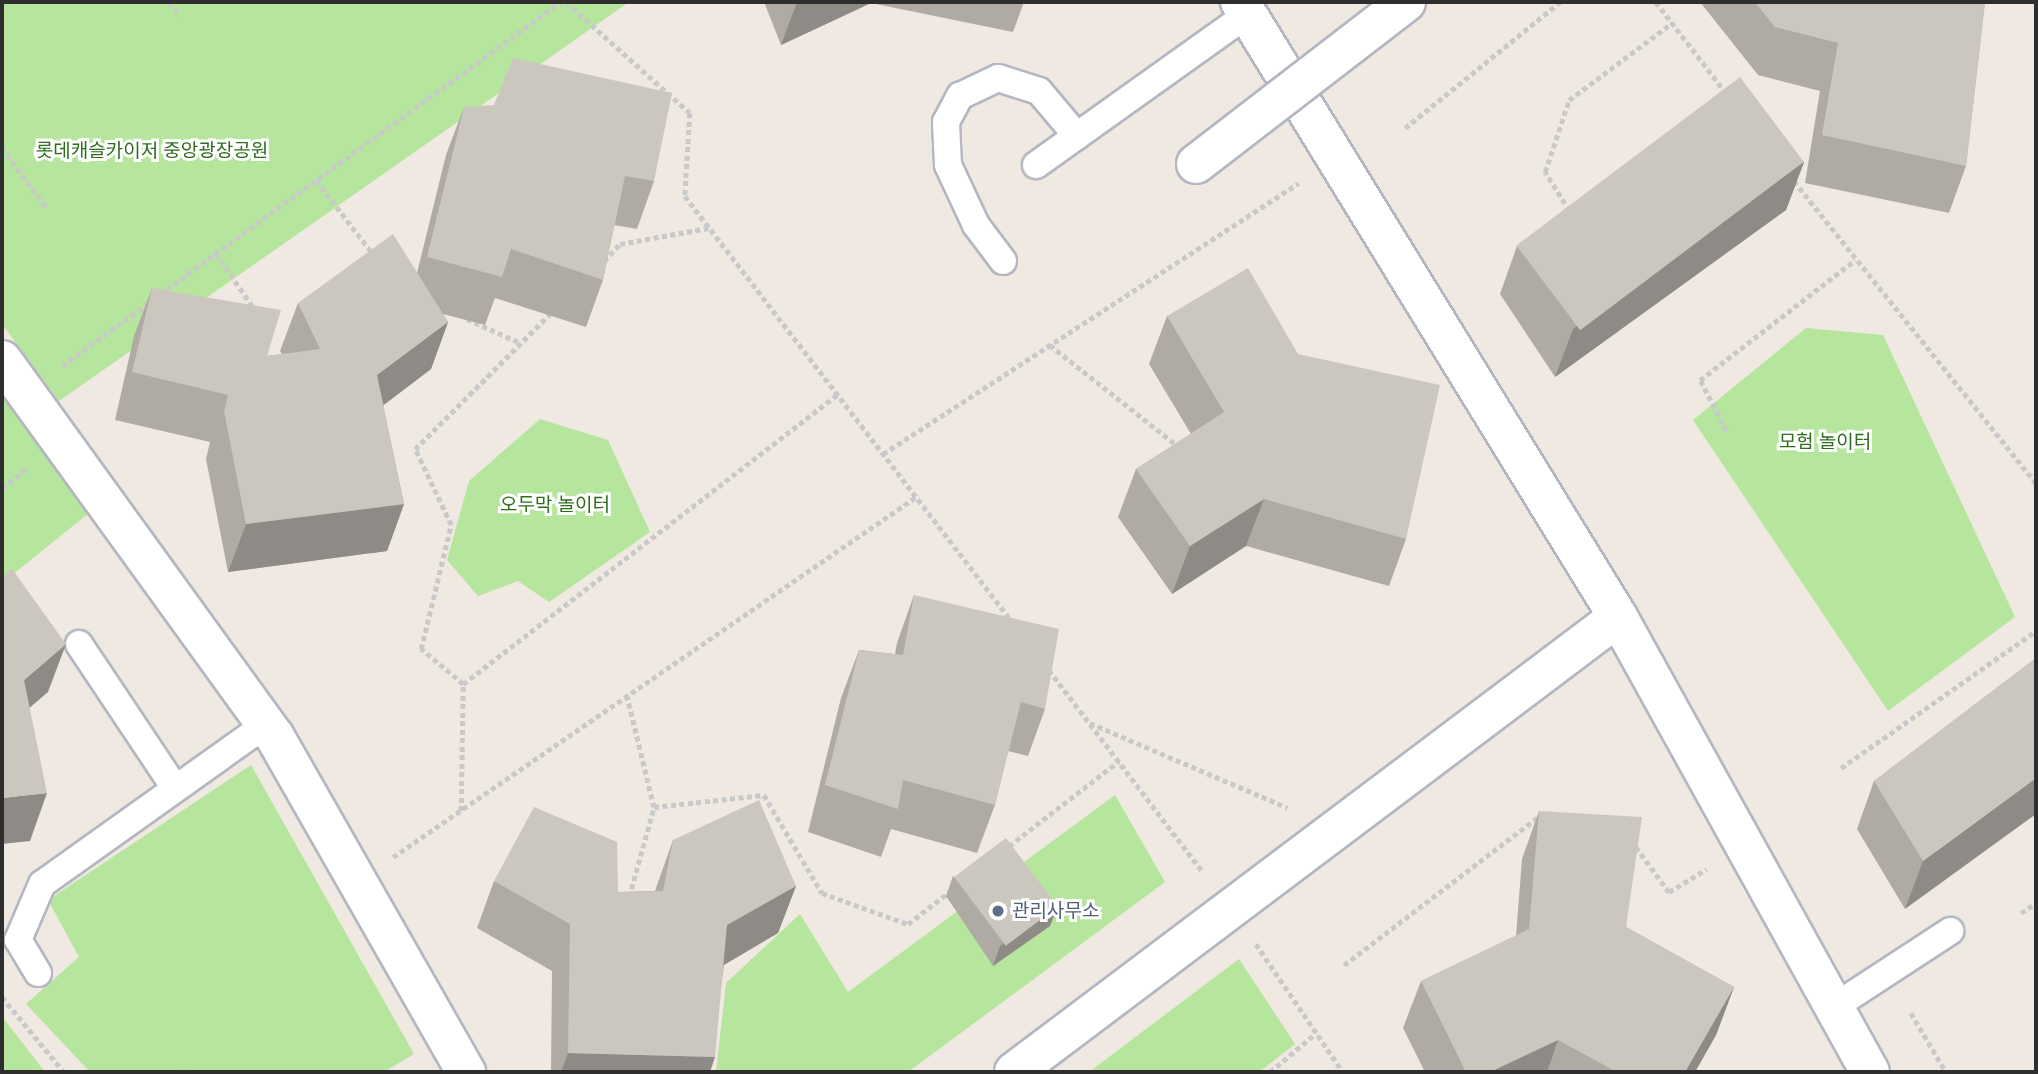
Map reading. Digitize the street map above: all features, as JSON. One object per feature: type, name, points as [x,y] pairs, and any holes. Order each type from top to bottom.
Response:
[{"type":"street","points":[[1196,164],[1406,2]]},
{"type":"street","points":[[1244,8],[1618,617],[1870,1072]]},
{"type":"street","points":[[2,360],[266,724],[466,1072]]},
{"type":"street","points":[[1014,1072],[1618,617]]},
{"type":"lane","points":[[1036,165],[1244,8]]},
{"type":"lane","points":[[1003,261],[976,225],[948,165],[946,122],[960,96],[998,78],[1039,91],[1077,136]]},
{"type":"lane","points":[[79,644],[175,788]]},
{"type":"lane","points":[[38,973],[18,940],[42,884],[266,724]]},
{"type":"lane","points":[[1834,1007],[1950,932]]},
{"type":"path","points":[[170,2],[180,15]]},
{"type":"path","points":[[55,371],[564,2],[690,113],[685,196],[1015,626]]},
{"type":"path","points":[[1405,128],[1560,2]]},
{"type":"path","points":[[1656,2],[1730,98]]},
{"type":"path","points":[[1569,211],[1545,172],[1569,100],[1672,23]]},
{"type":"path","points":[[2,148],[46,207]]},
{"type":"path","points":[[1788,174],[2036,483]]},
{"type":"path","points":[[316,180],[379,261]]},
{"type":"path","points":[[884,454],[1300,183]]},
{"type":"path","points":[[600,264],[620,244],[709,228]]},
{"type":"path","points":[[216,253],[264,322]]},
{"type":"path","points":[[1726,431],[1700,380],[1855,260]]},
{"type":"path","points":[[463,684],[421,649],[451,525],[415,449],[561,303]]},
{"type":"path","points":[[462,317],[521,343]]},
{"type":"path","points":[[1050,345],[1188,454]]},
{"type":"path","points":[[463,684],[838,394]]},
{"type":"path","points":[[2,488],[32,464]]},
{"type":"path","points":[[357,881],[916,496]]},
{"type":"path","points":[[1841,768],[2036,631]]},
{"type":"path","points":[[1040,658],[1231,908],[1343,1072]]},
{"type":"path","points":[[461,811],[463,684]]},
{"type":"path","points":[[627,695],[654,807],[628,901]]},
{"type":"path","points":[[1089,723],[1292,810]]},
{"type":"path","points":[[997,855],[1119,761]]},
{"type":"path","points":[[654,807],[764,795],[822,893],[908,924],[953,890]]},
{"type":"path","points":[[1344,965],[1545,812]]},
{"type":"path","points":[[1630,839],[1669,892],[1708,868]]},
{"type":"path","points":[[2021,913],[2036,903]]},
{"type":"path","points":[[2,997],[64,1072]]},
{"type":"path","points":[[1911,1013],[1947,1072]]},
{"type":"path","points":[[1270,1072],[1316,1033]]},
{"type":"green space","name":"롯데캐슬카이저 중앙광장공원","points":[[2,2],[629,2],[59,401],[2,324]]},
{"type":"green space","name":"모험 놀이터","points":[[1806,328],[1883,335],[2015,617],[1888,711],[1693,420]]},
{"type":"green space","points":[[2,394],[89,513],[2,583]]},
{"type":"green space","name":"오두막 놀이터","points":[[540,419],[608,440],[650,532],[549,602],[518,581],[478,596],[447,560],[469,481]]},
{"type":"green space","points":[[251,765],[414,1054],[384,1072],[90,1072],[26,1004],[79,957],[48,900]]},
{"type":"green space","points":[[1115,795],[1165,882],[908,1072],[716,1072],[726,983],[800,914],[848,992]]},
{"type":"green space","points":[[1239,959],[1295,1044],[1259,1072],[1089,1072]]},
{"type":"green space","points":[[2,1017],[8,1024],[45,1072],[2,1072]]},
{"type":"building","points":[[1755,2],[1985,2],[1966,166],[1822,135],[1838,43],[1775,27]]},
{"type":"building","points":[[513,58],[672,93],[654,181],[625,176],[603,280],[511,249],[502,277],[427,257],[464,107],[494,105]]},
{"type":"building","points":[[1740,77],[1804,162],[1580,330],[1516,246]]},
{"type":"building","points":[[393,234],[448,322],[377,375],[404,504],[246,524],[224,411],[228,395],[132,372],[152,288],[281,310],[267,356],[320,349],[298,303]]},
{"type":"building","points":[[1248,268],[1298,354],[1440,385],[1406,539],[1264,499],[1190,546],[1136,469],[1224,412],[1167,316]]},
{"type":"building","points":[[12,569],[66,644],[24,680],[47,793],[2,798],[2,576]]},
{"type":"building","points":[[914,595],[1059,629],[1045,709],[1021,702],[995,805],[903,780],[898,809],[825,785],[859,650],[903,655]]},
{"type":"building","points":[[2036,658],[2036,778],[1923,861],[1874,781]]},
{"type":"building","points":[[759,800],[796,886],[727,925],[715,1057],[568,1053],[570,924],[494,881],[534,807],[617,842],[618,892],[663,891],[673,840]]},
{"type":"building","points":[[1539,811],[1642,817],[1626,927],[1734,987],[1685,1072],[1617,1072],[1558,1040],[1490,1072],[1466,1072],[1421,981],[1529,929]]},
{"type":"building","name":"관리사무소","points":[[1006,838],[1058,907],[1006,946],[954,877]]},
{"type":"place","name":"관리사무소","points":[[998,911]]}]
